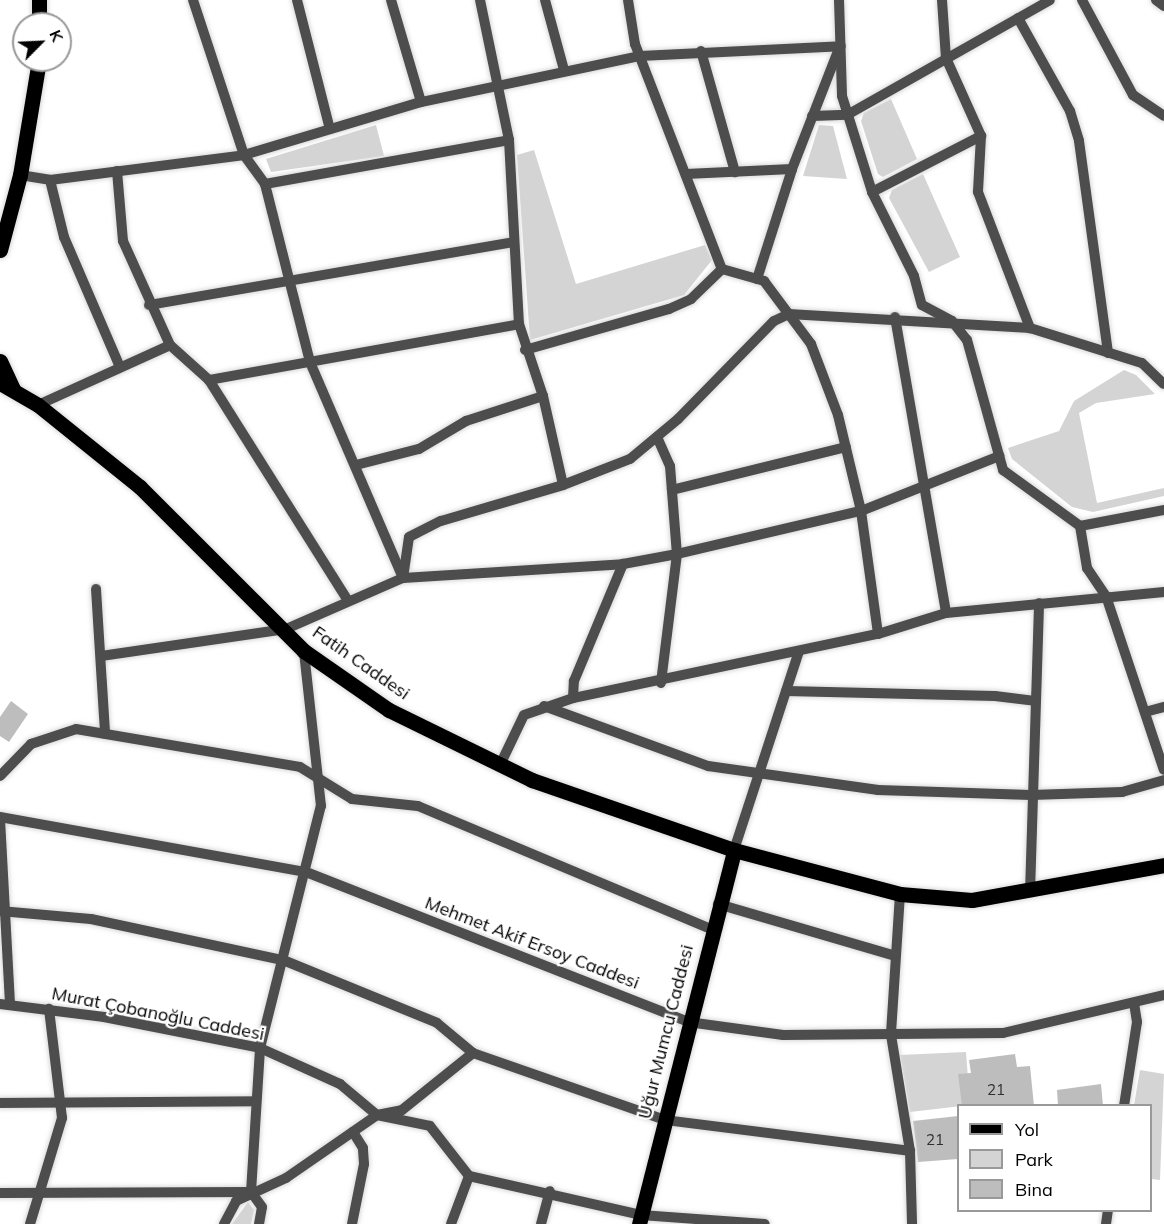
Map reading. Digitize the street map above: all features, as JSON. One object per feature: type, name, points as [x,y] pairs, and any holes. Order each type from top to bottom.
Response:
[{"type":"main road","points":[[0,250],[20,175],[37,72]]},
{"type":"main road","points":[[0,361],[7,386]]},
{"type":"main road","name":"Fatih Caddesi","points":[[7,386],[38,405],[140,487],[286,629],[304,651],[389,710],[500,765],[734,850],[900,894],[972,900],[1030,892],[1159,865]]},
{"type":"main road","name":"Uğur Mumcu Caddesi","points":[[640,1219],[711,929],[734,850]]},
{"type":"street","points":[[193,0],[244,155],[265,184],[287,280],[310,362],[403,578]]},
{"type":"street","points":[[297,0],[330,129]]},
{"type":"street","points":[[391,0],[421,102]]},
{"type":"street","points":[[480,0],[501,84],[509,140],[519,324],[525,350],[543,396],[563,485]]},
{"type":"street","points":[[545,0],[564,70]]},
{"type":"street","points":[[628,0],[640,56],[722,269]]},
{"type":"street","points":[[840,0],[847,115],[872,192],[914,276],[922,305],[952,321],[967,340],[1003,470],[1080,526],[1088,568],[1106,596],[1164,770]]},
{"type":"street","points":[[942,0],[946,58],[981,136],[978,192],[1030,328]]},
{"type":"street","points":[[812,116],[847,115],[1050,0]]},
{"type":"street","points":[[1082,0],[1133,95],[1164,116]]},
{"type":"street","points":[[1156,0],[1164,6]]},
{"type":"street","points":[[1018,18],[1070,111],[1079,141],[1108,352]]},
{"type":"street","points":[[20,175],[50,180],[244,155],[421,102],[564,70],[640,56],[701,51],[841,46]]},
{"type":"street","points":[[757,279],[792,169],[841,46]]},
{"type":"street","points":[[701,51],[735,172]]},
{"type":"street","points":[[872,192],[981,136]]},
{"type":"street","points":[[265,184],[509,140]]},
{"type":"street","points":[[686,174],[792,169]]},
{"type":"street","points":[[117,171],[123,242],[149,305],[170,345],[208,380],[348,601]]},
{"type":"street","points":[[50,180],[64,237],[120,367]]},
{"type":"street","points":[[149,305],[513,242]]},
{"type":"street","points":[[722,269],[764,281],[811,344],[846,447],[861,511],[878,634]]},
{"type":"street","points":[[525,350],[669,309],[691,299],[722,269]]},
{"type":"street","points":[[403,578],[409,537],[441,521],[563,485],[630,459],[657,437],[774,321],[789,314],[895,317],[1030,328],[1142,363],[1164,384]]},
{"type":"street","points":[[895,317],[946,614]]},
{"type":"street","points":[[208,380],[519,324]]},
{"type":"street","points":[[38,405],[170,345]]},
{"type":"street","points":[[356,465],[419,449],[466,421],[543,396]]},
{"type":"street","points":[[657,437],[670,466],[677,554],[660,683]]},
{"type":"street","points":[[672,490],[846,447]]},
{"type":"street","points":[[100,656],[286,629],[403,578],[623,564],[677,554],[861,511],[999,456]]},
{"type":"street","points":[[1080,526],[1164,510]]},
{"type":"street","points":[[573,698],[574,681],[623,564]]},
{"type":"street","points":[[96,589],[105,734]]},
{"type":"street","points":[[500,765],[524,715],[544,706],[573,698],[660,683],[878,634],[946,614],[1106,596],[1164,592]]},
{"type":"street","points":[[1030,892],[1033,701],[1039,603]]},
{"type":"street","points":[[259,1224],[262,1207],[251,1192],[260,1048],[321,806],[304,651]]},
{"type":"street","points":[[734,850],[799,651]]},
{"type":"street","points":[[786,691],[995,696],[1033,701]]},
{"type":"street","points":[[544,706],[708,766],[878,790],[1031,795],[1122,792],[1164,780]]},
{"type":"street","points":[[1145,712],[1164,707]]},
{"type":"street","points":[[0,776],[31,744],[50,735],[76,729],[300,767],[319,781],[352,799],[417,806],[711,929]]},
{"type":"street","points":[[0,818],[5,1003]]},
{"type":"street","name":"Mehmet Akif Ersoy Caddesi","points":[[0,818],[306,872],[688,1022],[783,1035],[1003,1033],[1164,995]]},
{"type":"street","points":[[900,894],[891,1035],[909,1151],[912,1224]]},
{"type":"street","points":[[718,904],[896,956]]},
{"type":"street","points":[[2,911],[102,921],[283,960],[437,1023],[473,1053],[664,1120],[909,1151]]},
{"type":"street","name":"Murat Çobanoğlu Caddesi","points":[[5,1003],[260,1048],[340,1084],[377,1115],[430,1126],[469,1176]]},
{"type":"street","points":[[1124,1104],[1137,1022],[1134,1003]]},
{"type":"street","points":[[30,1224],[41,1195],[62,1118],[49,1009]]},
{"type":"street","points":[[0,1192],[41,1195],[261,1193],[377,1115],[411,1105],[473,1053]]},
{"type":"street","points":[[0,1103],[255,1101]]},
{"type":"street","points":[[352,1224],[364,1164],[363,1148],[353,1132]]},
{"type":"street","points":[[451,1224],[469,1176],[550,1191],[640,1219],[765,1224]]},
{"type":"street","points":[[542,1224],[550,1191]]},
{"type":"street","points":[[224,1224],[236,1201],[251,1192]]},
{"type":"green space","points":[[891,99],[917,159],[883,177],[878,174],[861,121],[864,113]]},
{"type":"green space","points":[[376,125],[384,156],[271,172],[266,159]]},
{"type":"green space","points":[[819,125],[833,126],[847,179],[803,176]]},
{"type":"green space","points":[[534,150],[576,284],[705,245],[712,260],[684,295],[530,340],[517,155]]},
{"type":"green space","points":[[923,174],[960,257],[929,272],[889,198],[892,190]]},
{"type":"green space","points":[[1124,370],[1136,375],[1155,394],[1096,403],[1079,413],[1097,503],[1164,488],[1164,496],[1093,512],[1072,507],[1012,459],[1008,448],[1059,431],[1074,401]]},
{"type":"green space","points":[[966,1052],[970,1104],[910,1112],[900,1055]]},
{"type":"green space","points":[[1140,1070],[1164,1074],[1160,1180],[1152,1179],[1152,1104],[1134,1104]]},
{"type":"green space","points":[[248,1202],[254,1210],[251,1224],[232,1224]]},
{"type":"building","points":[[11,701],[28,714],[9,742],[0,736],[0,717]]},
{"type":"building","points":[[1015,1054],[1017,1067],[1030,1066],[1034,1104],[962,1104],[958,1074],[971,1073],[969,1060]]},
{"type":"building","points":[[1101,1084],[1103,1104],[1058,1104],[1057,1090]]},
{"type":"building","points":[[957,1116],[957,1159],[918,1162],[913,1121]]}]
